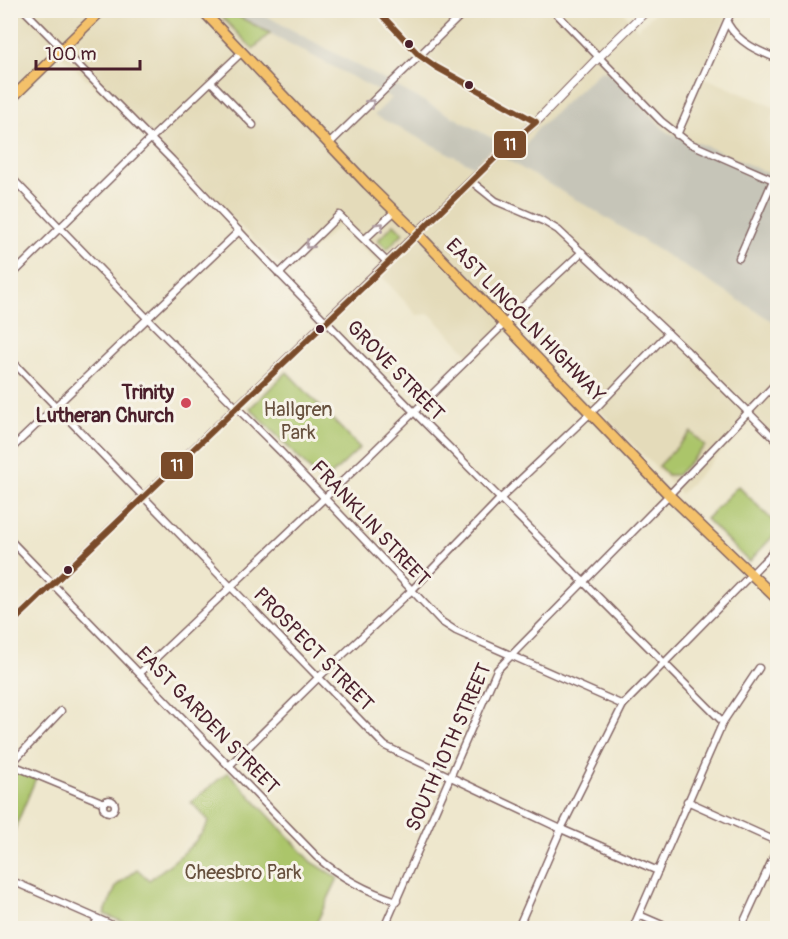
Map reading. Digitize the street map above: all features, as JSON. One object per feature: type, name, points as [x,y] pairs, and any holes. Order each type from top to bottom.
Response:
[{"type":"main road","points":[[10,100],[102,10]]},
{"type":"main road","name":"EAST LINCOLN HIGHWAY","points":[[202,10],[394,212],[592,413],[669,495],[777,600]]},
{"type":"street","name":"GROVE STREET","points":[[24,10],[414,412],[723,722]]},
{"type":"street","points":[[377,10],[419,55],[440,70],[536,122]]},
{"type":"street","points":[[329,144],[466,10]]},
{"type":"street","points":[[553,10],[598,58],[677,135],[689,143],[775,181]]},
{"type":"street","points":[[10,625],[471,181],[536,122],[648,10]]},
{"type":"street","points":[[677,135],[728,24],[729,12]]},
{"type":"street","points":[[728,24],[740,40],[777,59]]},
{"type":"street","points":[[10,277],[241,53]]},
{"type":"street","points":[[211,82],[253,125]]},
{"type":"street","points":[[739,258],[775,181],[777,169]]},
{"type":"street","name":"FRANKLIN STREET","points":[[10,176],[148,319],[237,407],[437,617],[449,627],[623,705]]},
{"type":"street","points":[[471,181],[496,201],[553,226],[668,333],[777,442]]},
{"type":"street","points":[[365,239],[394,212]]},
{"type":"street","points":[[279,274],[339,216],[388,263]]},
{"type":"street","points":[[10,450],[239,231]]},
{"type":"street","points":[[140,673],[582,252]]},
{"type":"street","points":[[229,766],[412,590],[500,499],[592,413],[668,333]]},
{"type":"street","name":"PROSPECT STREET","points":[[10,359],[385,746],[561,829],[658,871]]},
{"type":"street","name":"SOUTH 10TH STREET","points":[[384,928],[497,670],[777,381]]},
{"type":"street","name":"EAST GARDEN STREET","points":[[10,540],[306,846],[333,871],[397,901]]},
{"type":"street","points":[[518,928],[561,829],[623,705],[777,548]]},
{"type":"street","points":[[633,928],[723,722],[759,668]]},
{"type":"street","points":[[61,711],[11,764],[104,803]]},
{"type":"street","points":[[687,801],[777,842]]},
{"type":"street","points":[[741,928],[777,847]]},
{"type":"street","points":[[10,880],[119,928]]},
{"type":"street","points":[[639,915],[669,928]]},
{"type":"street","points":[[93,928],[98,919]]},
{"type":"shaded area","points":[[622,10],[637,29],[657,11],[721,11],[723,13],[726,18],[701,76],[776,108],[771,120],[777,123],[777,160],[771,175],[711,148],[667,132],[601,70],[538,128],[521,153],[257,11]]},
{"type":"shaded area","points":[[11,11],[216,11],[253,49],[270,33],[393,98],[375,115],[472,166],[490,150],[592,209],[777,324],[777,446],[751,420],[681,494],[517,324],[474,360],[430,314],[417,315],[384,279],[378,264],[340,225],[288,273],[165,151],[56,51],[11,95]]},
{"type":"shaded area","points":[[228,11],[257,11],[520,153],[538,128],[601,70],[608,72],[667,132],[711,148],[777,177],[777,324],[592,209],[490,150],[473,166],[374,115],[392,98]]},
{"type":"green space","points":[[216,11],[228,11],[270,33],[253,49]]},
{"type":"green space","points":[[394,224],[403,233],[387,249],[378,240]]},
{"type":"green space","name":"Hallgren Park","points":[[287,372],[360,448],[323,483],[250,408]]},
{"type":"green space","points":[[691,432],[705,446],[677,475],[667,475],[659,466]]},
{"type":"green space","points":[[738,486],[777,525],[777,532],[749,562],[706,519]]},
{"type":"green space","points":[[11,767],[36,778],[11,838]]},
{"type":"green space","name":"Cheesbro Park","points":[[228,772],[312,862],[338,878],[314,928],[137,928],[104,914],[117,885],[137,869],[149,880],[183,854],[198,838],[209,821],[191,802]]},
{"type":"transit line","name":"11","points":[[10,625],[501,152],[536,122],[436,67],[419,55],[377,10]]},
{"type":"place","name":"Trinity Lutheran Church","points":[[186,403]]}]
